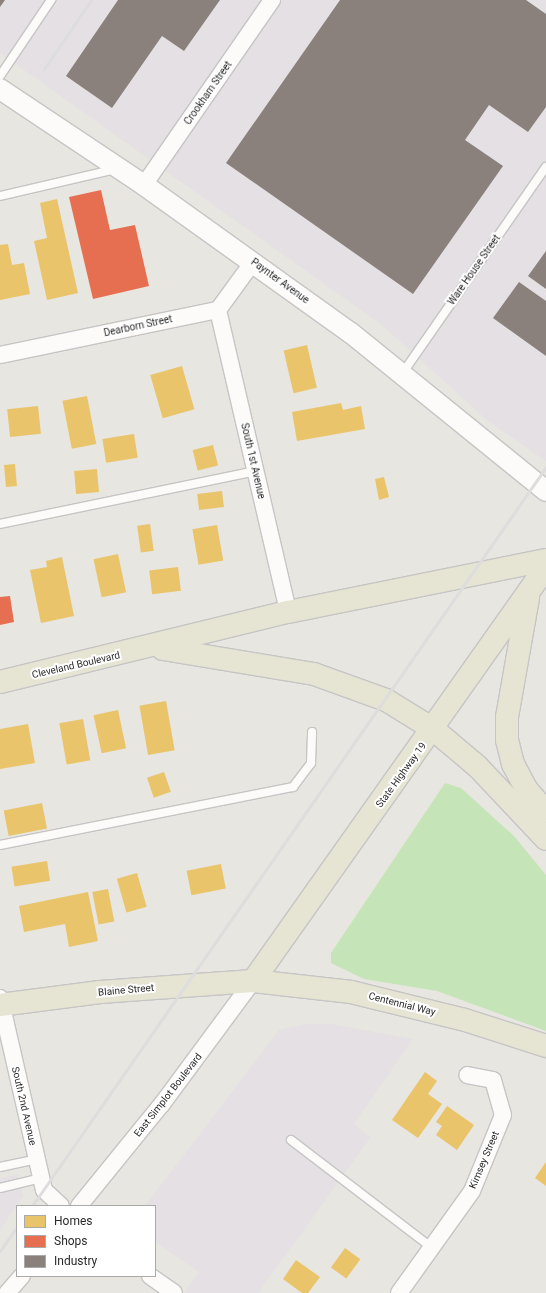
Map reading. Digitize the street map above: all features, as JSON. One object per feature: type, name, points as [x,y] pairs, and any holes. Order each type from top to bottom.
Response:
[{"type":"main road","name":"Cleveland Boulevard","points":[[0,682],[152,648],[288,612],[546,560]]},
{"type":"main road","name":"State Highway 19","points":[[253,981],[433,729],[546,567]]},
{"type":"main road","points":[[528,593],[507,717],[507,740],[513,764],[527,790],[546,812]]},
{"type":"main road","points":[[152,648],[314,674],[386,700],[433,729],[499,786],[546,839]]},
{"type":"main road","name":"Blaine Street","points":[[0,1003],[100,992],[253,981]]},
{"type":"main road","name":"Centennial Way","points":[[253,981],[351,992],[465,1020],[546,1046]]},
{"type":"street","name":"Crookham Street","points":[[144,185],[272,0]]},
{"type":"street","name":"Paynter Avenue","points":[[0,89],[144,185],[253,262],[402,374],[546,491]]},
{"type":"street","points":[[218,310],[253,262]]},
{"type":"street","name":"Dearborn Street","points":[[0,355],[218,310]]},
{"type":"street","name":"South 1st Avenue","points":[[218,310],[288,612]]},
{"type":"street","name":"East Simplot Boulevard","points":[[80,1205],[162,1104],[253,981]]},
{"type":"street","name":"South 2nd Avenue","points":[[0,1003],[44,1190],[60,1205]]},
{"type":"street","name":"Kimsey Street","points":[[399,1293],[472,1191],[503,1115],[493,1080],[468,1075]]},
{"type":"street","points":[[8,1293],[21,1277]]},
{"type":"street","points":[[151,1277],[174,1293]]},
{"type":"lane","points":[[0,76],[51,0]]},
{"type":"lane","name":"Ware House Street","points":[[402,374],[546,167]]},
{"type":"lane","points":[[0,196],[119,169]]},
{"type":"lane","points":[[0,524],[256,470]]},
{"type":"lane","points":[[0,845],[293,787],[310,763],[312,732]]},
{"type":"lane","points":[[291,1140],[431,1247]]},
{"type":"lane","points":[[0,1167],[37,1159]]},
{"type":"lane","points":[[0,1188],[41,1178]]},
{"type":"shaded area","points":[[0,0],[546,0],[546,461],[488,421],[382,325],[0,53]]},
{"type":"shaded area","points":[[306,1024],[331,1024],[413,1039],[354,1124],[371,1137],[258,1293],[184,1293],[199,1272],[156,1243],[156,1205],[146,1205],[279,1030]]},
{"type":"shaded area","points":[[18,1174],[23,1196],[0,1230],[0,1178]]},
{"type":"green space","points":[[445,783],[461,788],[514,836],[546,875],[546,1031],[437,991],[364,979],[331,963],[331,953]]},
{"type":"building: Homes","points":[[57,199],[78,293],[47,300],[34,241],[47,238],[40,203]]},
{"type":"building: Homes","points":[[8,244],[12,265],[24,263],[30,294],[0,300],[0,245]]},
{"type":"building: Homes","points":[[307,345],[317,388],[294,393],[284,350]]},
{"type":"building: Homes","points":[[182,366],[194,409],[163,418],[150,375]]},
{"type":"building: Homes","points":[[87,396],[96,444],[72,449],[62,401]]},
{"type":"building: Homes","points":[[341,403],[343,410],[361,406],[365,429],[297,441],[292,412]]},
{"type":"building: Homes","points":[[38,406],[41,434],[10,437],[7,409]]},
{"type":"building: Homes","points":[[134,434],[138,458],[106,463],[102,439]]},
{"type":"building: Homes","points":[[213,445],[218,465],[198,470],[193,450]]},
{"type":"building: Homes","points":[[15,464],[17,486],[6,487],[4,465]]},
{"type":"building: Homes","points":[[97,469],[99,492],[76,494],[74,471]]},
{"type":"building: Homes","points":[[384,477],[389,497],[379,500],[375,479]]},
{"type":"building: Homes","points":[[222,491],[224,507],[199,510],[197,494]]},
{"type":"building: Homes","points":[[150,524],[154,551],[141,553],[137,526]]},
{"type":"building: Homes","points":[[217,525],[223,560],[199,565],[192,529]]},
{"type":"building: Homes","points":[[118,554],[126,592],[102,597],[94,559]]},
{"type":"building: Homes","points":[[62,557],[74,616],[41,623],[30,570],[47,567],[46,561]]},
{"type":"building: Homes","points":[[178,567],[181,591],[152,594],[149,571]]},
{"type":"building: Homes","points":[[166,701],[175,750],[148,755],[139,706]]},
{"type":"building: Homes","points":[[118,710],[126,748],[102,753],[94,715]]},
{"type":"building: Homes","points":[[83,719],[90,760],[67,765],[59,723]]},
{"type":"building: Homes","points":[[28,724],[35,763],[0,769],[0,729]]},
{"type":"building: Homes","points":[[164,772],[171,792],[154,798],[147,778]]},
{"type":"building: Homes","points":[[42,803],[47,829],[9,836],[4,810]]},
{"type":"building: Homes","points":[[47,861],[50,881],[15,886],[11,867]]},
{"type":"building: Homes","points":[[221,864],[226,889],[191,895],[187,871]]},
{"type":"building: Homes","points":[[137,873],[147,907],[126,912],[117,879]]},
{"type":"building: Homes","points":[[108,889],[114,921],[99,924],[92,892]]},
{"type":"building: Homes","points":[[88,892],[98,941],[69,947],[65,924],[24,932],[19,906]]},
{"type":"building: Homes","points":[[425,1072],[437,1081],[428,1094],[442,1104],[418,1138],[392,1120]]},
{"type":"building: Homes","points":[[447,1106],[474,1125],[457,1150],[436,1135],[442,1126],[436,1122]]},
{"type":"building: Homes","points":[[546,1162],[546,1186],[535,1178]]},
{"type":"building: Homes","points":[[345,1248],[360,1259],[346,1279],[331,1267]]},
{"type":"building: Homes","points":[[296,1260],[320,1277],[308,1293],[302,1293],[283,1279]]},
{"type":"building: Shops","points":[[101,190],[110,230],[135,225],[149,286],[93,299],[69,197]]},
{"type":"building: Shops","points":[[10,596],[14,622],[0,625],[0,597]]},
{"type":"building: Industry","points":[[0,0],[5,0],[0,7]]},
{"type":"building: Industry","points":[[118,0],[220,0],[184,51],[162,36],[112,108],[66,76]]},
{"type":"building: Industry","points":[[340,0],[526,0],[546,14],[546,107],[528,132],[489,105],[465,140],[503,166],[413,294],[226,163]]},
{"type":"building: Industry","points":[[546,251],[546,289],[528,276]]},
{"type":"building: Industry","points":[[519,282],[546,301],[546,356],[493,318]]},
{"type":"railway","points":[[44,69],[91,0]]},
{"type":"railway","points":[[33,1205],[546,467]]},
{"type":"railway","points":[[0,1251],[16,1228]]}]
